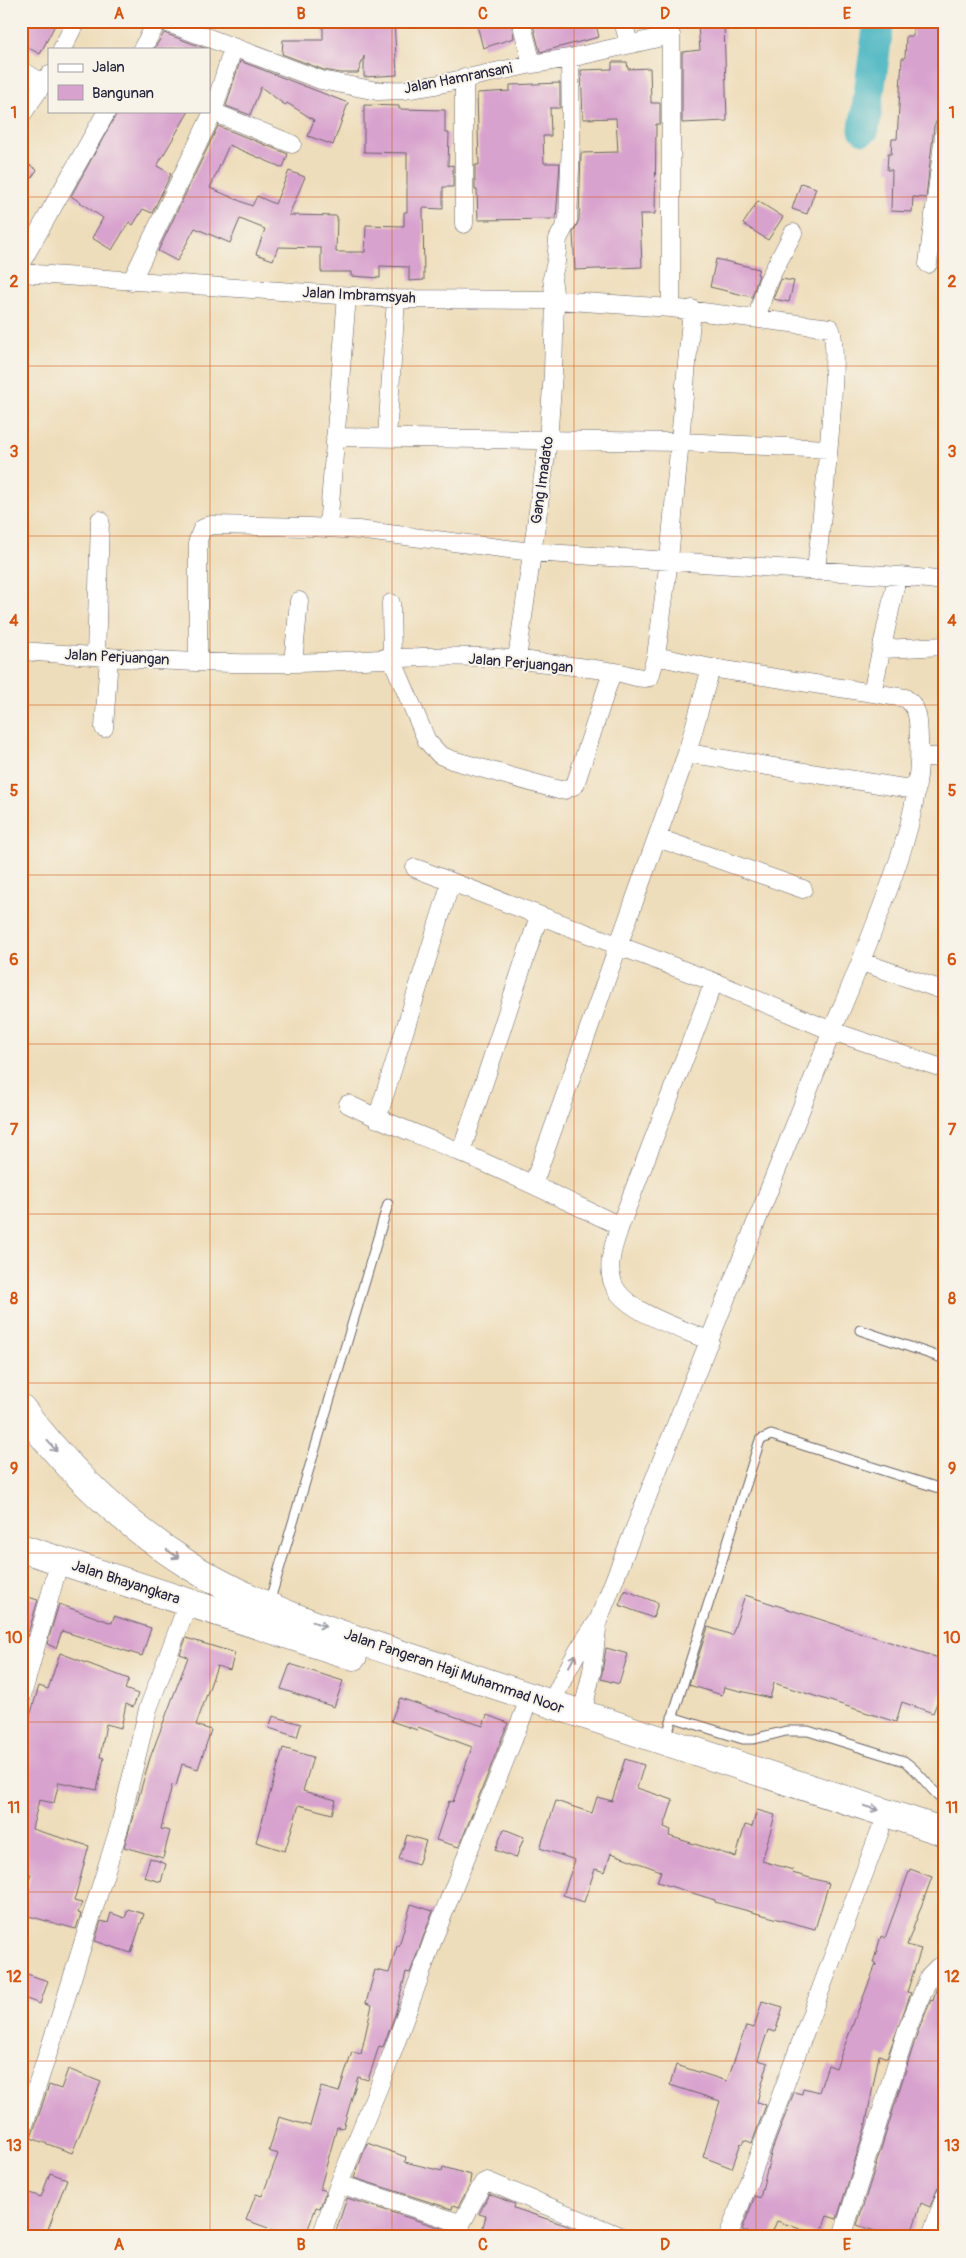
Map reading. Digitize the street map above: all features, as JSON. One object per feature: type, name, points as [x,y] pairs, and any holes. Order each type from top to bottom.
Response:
[{"type":"main road","name":"Jalan Pangeran Haji Muhammad Noor","points":[[21,1408],[70,1466],[144,1535],[188,1564],[237,1592],[350,1637],[538,1707],[582,1714],[672,1745],[945,1832]]},
{"type":"main road","name":"Jalan Bhayangkara","points":[[21,1548],[230,1617]]},
{"type":"main road","name":"Jalan Pangeran Haji Muhammad Noor","points":[[230,1617],[672,1745],[780,1795],[880,1831],[945,1851]]},
{"type":"street","points":[[62,48],[76,21]]},
{"type":"street","points":[[143,48],[158,21]]},
{"type":"street","name":"Jalan Hamransani","points":[[163,21],[320,80],[377,91],[404,90],[435,85],[464,77],[570,58],[671,35],[671,308]]},
{"type":"street","points":[[521,21],[532,64]]},
{"type":"street","points":[[623,21],[629,44]]},
{"type":"street","points":[[131,282],[212,112],[233,48]]},
{"type":"street","name":"Gang Imadato","points":[[517,660],[548,440],[553,373],[555,300],[552,278],[556,262],[558,239],[568,220],[571,140],[570,58]]},
{"type":"street","points":[[21,70],[46,79],[21,116]]},
{"type":"street","points":[[464,77],[464,224]]},
{"type":"street","points":[[21,264],[106,112]]},
{"type":"street","points":[[212,112],[292,144]]},
{"type":"street","points":[[928,264],[941,182],[945,127]]},
{"type":"street","points":[[756,318],[767,283],[792,232]]},
{"type":"street","name":"Jalan Imbramsyah","points":[[21,273],[396,299],[555,300],[695,310],[821,326],[830,328],[833,331],[833,382],[828,449]]},
{"type":"street","points":[[328,528],[347,296]]},
{"type":"street","points":[[387,438],[396,299]]},
{"type":"street","name":"Jalan Perjuangan","points":[[21,651],[198,662],[293,663],[444,657],[517,660],[647,678],[652,674],[656,656],[669,560],[695,310]]},
{"type":"street","points":[[335,437],[681,442],[828,449],[816,570]]},
{"type":"street","points":[[100,520],[104,728]]},
{"type":"street","points":[[198,662],[198,540],[202,530],[211,526],[328,528],[411,536],[532,552],[816,570],[945,581]]},
{"type":"street","points":[[872,693],[895,587]]},
{"type":"street","points":[[293,663],[299,601]]},
{"type":"street","points":[[391,603],[392,659],[427,741],[440,755],[558,790],[564,790],[575,785],[612,672]]},
{"type":"street","points":[[883,649],[945,646]]},
{"type":"street","points":[[582,1714],[592,1671],[598,1621],[832,1031],[862,962],[908,832],[920,757],[918,718],[912,703],[905,698],[711,668],[656,656]]},
{"type":"street","points":[[533,1185],[658,838],[687,753],[711,668]]},
{"type":"street","points":[[687,753],[916,790]]},
{"type":"street","points":[[920,757],[945,757]]},
{"type":"street","points":[[658,838],[803,889]]},
{"type":"street","points":[[416,868],[714,982],[832,1031],[945,1069]]},
{"type":"street","points":[[377,1119],[452,882]]},
{"type":"street","points":[[461,1152],[539,916]]},
{"type":"street","points":[[862,962],[945,991]]},
{"type":"street","points":[[710,1341],[651,1316],[620,1296],[612,1282],[610,1266],[612,1249],[620,1226],[714,982]]},
{"type":"street","points":[[348,1104],[377,1119],[461,1152],[620,1226]]},
{"type":"street","points":[[21,1699],[60,1560]]},
{"type":"street","points":[[21,2134],[120,1825],[148,1710],[188,1603]]},
{"type":"street","points":[[321,2237],[339,2184],[390,2059],[434,1937],[538,1707],[598,1621]]},
{"type":"street","points":[[728,2237],[880,1831]]},
{"type":"street","points":[[842,2237],[908,2030],[930,1975],[938,1966],[945,1968]]},
{"type":"street","points":[[339,2184],[454,2221],[462,2231],[483,2183],[487,2181],[585,2230],[622,2237]]},
{"type":"street","points":[[931,2237],[945,2196]]},
{"type":"lane","points":[[268,1605],[388,1204]]},
{"type":"lane","points":[[860,1330],[945,1359]]},
{"type":"lane","points":[[945,1490],[771,1435],[760,1440],[672,1745],[754,1739],[786,1731],[808,1731],[904,1762],[917,1770],[930,1788],[945,1801]]},
{"type":"building","points":[[21,21],[57,21],[40,54],[21,44]]},
{"type":"building","points":[[323,21],[394,21],[397,75],[364,77],[364,56],[358,73],[341,73],[324,70],[282,54],[283,40],[323,40]]},
{"type":"building","points":[[476,21],[511,21],[514,38],[483,48]]},
{"type":"building","points":[[532,21],[595,21],[599,37],[540,52]]},
{"type":"building","points":[[913,21],[945,21],[943,113],[945,117],[937,120],[934,126],[926,198],[913,197],[912,212],[891,211],[892,170],[887,170],[888,154],[891,154],[892,139],[897,139],[902,58],[905,58],[906,36],[913,36]]},
{"type":"building","points":[[724,24],[727,121],[682,123],[682,52],[700,50],[698,26]]},
{"type":"building","points":[[164,33],[204,48],[155,48]]},
{"type":"building","points":[[240,61],[348,103],[333,145],[308,136],[314,120],[287,103],[285,105],[261,87],[250,115],[226,106]]},
{"type":"building","points":[[612,62],[627,62],[628,69],[650,68],[651,103],[660,103],[660,124],[656,124],[655,214],[640,214],[642,267],[575,270],[573,233],[579,220],[581,153],[618,152],[616,118],[583,119],[581,70],[612,69]]},
{"type":"building","points":[[560,83],[560,108],[550,108],[551,136],[543,136],[544,163],[560,163],[556,219],[478,220],[477,190],[475,190],[475,165],[479,165],[477,93],[510,91],[510,85]]},
{"type":"building","points":[[364,105],[399,106],[399,109],[445,110],[445,133],[449,133],[448,166],[453,165],[453,187],[443,187],[443,209],[423,208],[424,280],[409,281],[409,267],[380,266],[380,278],[351,276],[351,272],[321,272],[321,248],[278,247],[273,260],[256,254],[265,229],[240,219],[230,243],[195,228],[177,261],[158,251],[218,126],[288,154],[283,168],[229,145],[210,188],[252,206],[257,196],[275,204],[289,171],[305,177],[289,215],[337,216],[336,252],[365,252],[366,225],[404,226],[404,212],[407,212],[407,153],[364,152]]},
{"type":"building","points":[[117,112],[188,112],[157,166],[171,174],[152,213],[143,209],[133,225],[129,222],[112,250],[92,238],[103,218],[71,196]]},
{"type":"building","points":[[21,159],[37,170],[21,192]]},
{"type":"building","points":[[801,183],[816,188],[807,214],[792,209]]},
{"type":"building","points":[[758,201],[783,217],[768,240],[743,224]]},
{"type":"building","points":[[716,259],[759,269],[752,297],[710,287]]},
{"type":"building","points":[[781,279],[794,281],[789,302],[773,299]]},
{"type":"building","points":[[625,1590],[658,1603],[653,1618],[619,1605]]},
{"type":"building","points":[[21,1595],[38,1600],[27,1637],[21,1635]]},
{"type":"building","points":[[745,1595],[945,1660],[945,1694],[941,1693],[933,1713],[902,1702],[896,1722],[774,1683],[770,1698],[724,1687],[722,1695],[689,1685],[708,1627],[732,1635]]},
{"type":"building","points":[[59,1604],[112,1623],[114,1616],[151,1628],[142,1656],[62,1631],[56,1648],[47,1644]]},
{"type":"building","points":[[186,1638],[235,1653],[230,1670],[217,1666],[196,1725],[211,1730],[198,1769],[182,1764],[176,1786],[172,1785],[161,1829],[170,1831],[163,1858],[124,1847],[150,1758],[188,1657],[180,1654]]},
{"type":"building","points":[[606,1648],[628,1654],[619,1684],[601,1679]]},
{"type":"building","points":[[60,1653],[129,1679],[125,1689],[138,1694],[133,1707],[126,1704],[121,1728],[106,1724],[100,1757],[104,1758],[97,1790],[59,1782],[54,1803],[39,1800],[32,1829],[89,1846],[74,1901],[82,1903],[78,1913],[81,1914],[76,1929],[21,1914],[31,1874],[21,1871],[21,1735],[24,1736],[39,1686],[48,1689]]},
{"type":"building","points":[[290,1664],[343,1681],[334,1707],[281,1689]]},
{"type":"building","points":[[400,1698],[483,1726],[487,1715],[508,1723],[459,1847],[436,1840],[449,1801],[453,1802],[472,1747],[418,1727],[417,1730],[391,1721]]},
{"type":"building","points":[[273,1716],[301,1724],[297,1737],[269,1728]]},
{"type":"building","points":[[283,1748],[313,1757],[303,1791],[336,1800],[332,1814],[299,1805],[285,1851],[256,1842]]},
{"type":"building","points":[[625,1759],[644,1765],[637,1788],[673,1800],[664,1827],[671,1830],[669,1836],[736,1857],[745,1825],[752,1827],[757,1810],[775,1815],[762,1861],[793,1870],[792,1873],[829,1883],[815,1929],[715,1902],[715,1900],[657,1882],[661,1871],[611,1853],[605,1872],[595,1869],[584,1902],[563,1895],[575,1860],[540,1848],[556,1801],[592,1813],[597,1797],[612,1801]]},
{"type":"building","points":[[504,1829],[524,1837],[516,1858],[495,1850]]},
{"type":"building","points":[[407,1835],[426,1841],[418,1865],[399,1859]]},
{"type":"building","points":[[150,1858],[166,1864],[161,1882],[144,1877]]},
{"type":"building","points":[[910,1869],[932,1877],[907,1945],[921,1949],[907,1992],[911,1993],[887,2058],[879,2055],[865,2128],[837,2219],[827,2216],[820,2236],[777,2221],[770,2237],[746,2237],[748,2232],[742,2230],[755,2196],[760,2198],[772,2150],[794,2092],[802,2094],[803,2088],[819,2092],[828,2065],[836,2068],[876,1964],[873,1963],[881,1936],[885,1938]]},
{"type":"building","points":[[411,1904],[433,1911],[410,1973],[406,1972],[395,2015],[383,2047],[379,2046],[368,2080],[358,2077],[343,2128],[337,2127],[320,2189],[325,2191],[325,2193],[320,2208],[316,2207],[305,2237],[293,2237],[246,2220],[256,2194],[262,2196],[278,2154],[269,2151],[279,2117],[310,2126],[321,2087],[339,2092],[352,2052],[361,2054],[372,2005],[366,2003],[375,1970],[389,1973]]},
{"type":"building","points":[[128,1909],[144,1914],[131,1953],[95,1941],[101,1921],[108,1923],[111,1913],[125,1918]]},
{"type":"building","points":[[21,1972],[48,1981],[40,2004],[21,1997]]},
{"type":"building","points":[[942,1978],[945,1978],[945,2186],[938,2188],[930,2207],[921,2203],[910,2237],[892,2237],[857,2225],[917,2034],[931,2000],[933,2001],[938,1983]]},
{"type":"building","points":[[762,2001],[783,2007],[775,2032],[768,2030],[758,2060],[768,2063],[757,2102],[766,2105],[752,2143],[745,2140],[743,2144],[741,2143],[732,2168],[703,2157],[720,2101],[670,2085],[676,2065],[727,2081],[746,2026],[754,2028]]},
{"type":"building","points":[[68,2069],[101,2082],[72,2153],[31,2138],[49,2085],[61,2089]]},
{"type":"building","points":[[367,2143],[406,2157],[405,2162],[442,2171],[443,2167],[471,2175],[469,2187],[458,2207],[453,2205],[452,2209],[354,2178]]},
{"type":"building","points":[[50,2173],[67,2179],[45,2237],[21,2237],[21,2190],[41,2197]]},
{"type":"building","points":[[489,2194],[515,2204],[514,2208],[565,2225],[592,2237],[534,2237],[514,2230],[512,2237],[480,2237],[486,2216],[479,2214]]},
{"type":"building","points":[[347,2198],[444,2229],[441,2237],[334,2237]]},
{"type":"waterway","points":[[864,129],[879,21]]}]
